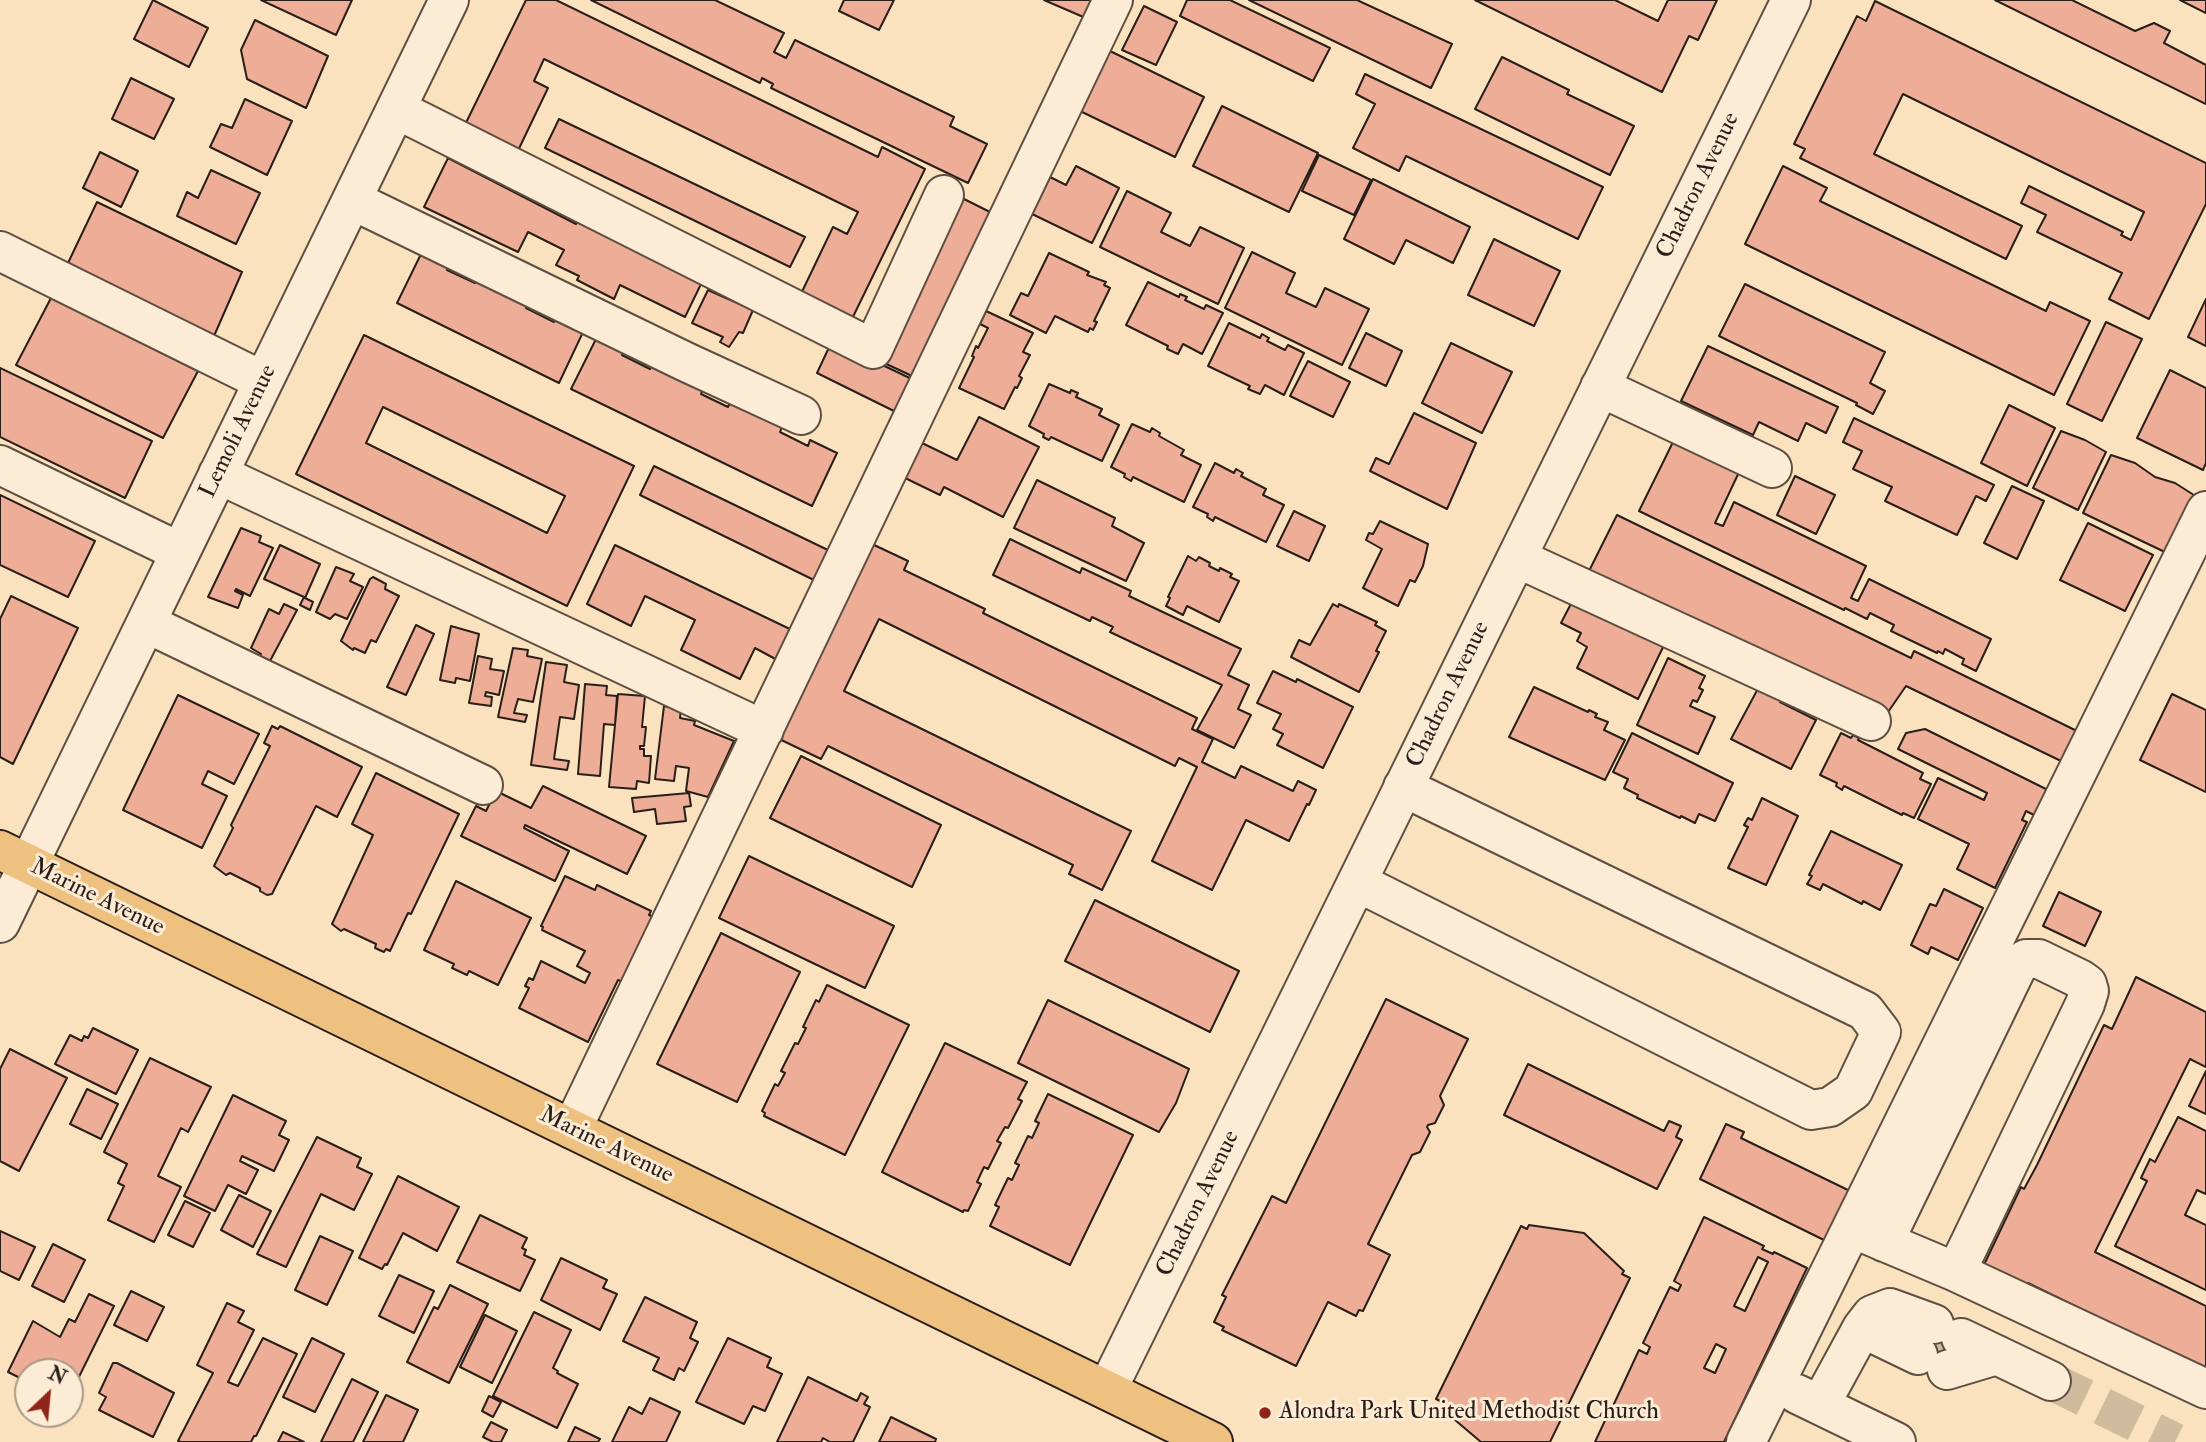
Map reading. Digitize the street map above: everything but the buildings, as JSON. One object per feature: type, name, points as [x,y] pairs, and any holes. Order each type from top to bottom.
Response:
[{"type":"main road","name":"Marine Avenue","points":[[14,857],[1213,1442]]},
{"type":"street","points":[[572,1129],[1113,0]]},
{"type":"street","name":"Chadron Avenue","points":[[1107,1390],[1791,0]]},
{"type":"street","name":"Lemoli Avenue","points":[[0,923],[14,857],[146,623],[396,109],[438,4]]},
{"type":"street","points":[[396,109],[873,349],[944,195]]},
{"type":"street","points":[[352,200],[801,415]]},
{"type":"street","points":[[0,251],[263,381]]},
{"type":"street","points":[[1600,387],[1772,468]]},
{"type":"street","points":[[0,465],[180,552]]},
{"type":"street","points":[[218,474],[764,730]]},
{"type":"street","points":[[1868,1235],[2206,511]]},
{"type":"street","points":[[1517,558],[1871,720]]},
{"type":"street","points":[[146,623],[483,785]]},
{"type":"street","points":[[1357,882],[1811,1110],[1830,1107],[1853,1091],[1881,1032],[1865,1012],[1404,787]]},
{"type":"street","points":[[1746,1442],[1775,1383],[1868,1235],[2018,965],[2026,958],[2039,959],[2080,979],[2087,984],[2089,991],[1956,1272]]},
{"type":"street","points":[[1868,1235],[1956,1272],[2206,1389]]},
{"type":"street","points":[[1820,1405],[1867,1321],[2051,1381]]},
{"type":"street","points":[[1775,1383],[1896,1442]]},
{"type":"tunnel","points":[[1926,1340],[1953,1353]]},
{"type":"tunnel","points":[[2051,1381],[2175,1442]]},
{"type":"place","name":"Alondra Park United Methodist Church","points":[[1265,1413]]}]
